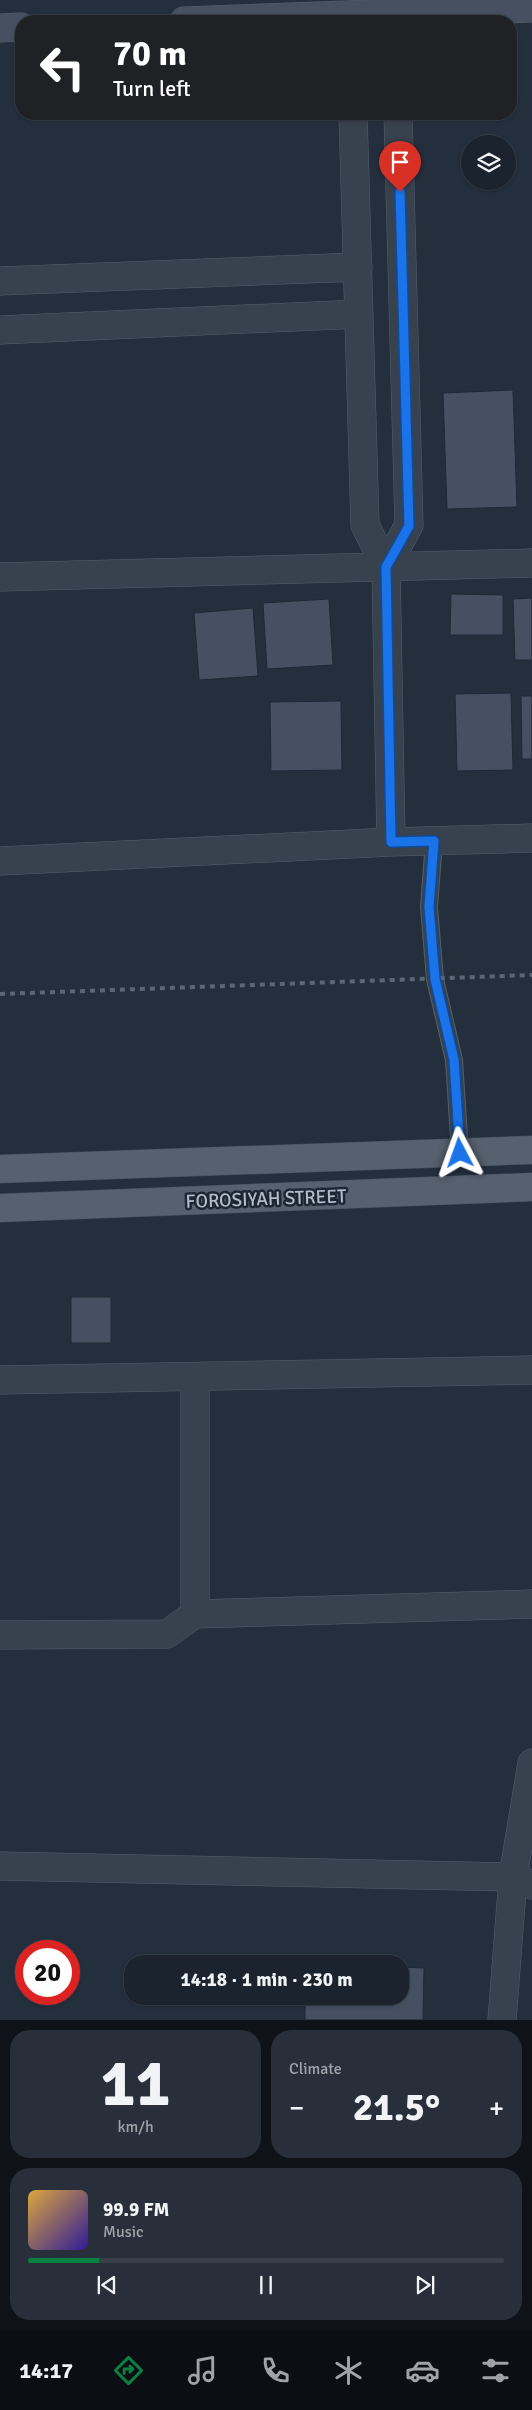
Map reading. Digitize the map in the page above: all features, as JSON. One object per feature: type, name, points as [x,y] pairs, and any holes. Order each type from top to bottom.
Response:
[{"type":"main road","points":[[416,15],[520,5]]},
{"type":"main road","points":[[0,28],[15,28]]},
{"type":"main road","name":"FOROSIYAH STREET","points":[[0,1169],[532,1150]]},
{"type":"main road","name":"FOROSIYAH STREET","points":[[0,1208],[532,1187]]},
{"type":"street","points":[[353,120],[365,526],[386,567],[391,842]]},
{"type":"street","points":[[386,567],[409,526],[398,120]]},
{"type":"street","points":[[0,281],[358,267]]},
{"type":"street","points":[[0,330],[359,314]]},
{"type":"street","points":[[0,577],[532,562]]},
{"type":"street","points":[[0,861],[391,842],[532,838]]},
{"type":"street","points":[[0,1380],[532,1370]]},
{"type":"street","points":[[195,1377],[195,1614]]},
{"type":"street","points":[[0,1635],[167,1634],[195,1614],[532,1604]]},
{"type":"street","points":[[502,2020],[523,1881],[532,1763]]},
{"type":"street","points":[[0,1866],[523,1881]]},
{"type":"lane","points":[[434,841],[429,907],[434,970],[454,1060],[460,1153]]},
{"type":"building","points":[[513,390],[517,507],[447,509],[443,393]]},
{"type":"building","points":[[451,594],[503,595],[503,635],[450,635]]},
{"type":"building","points":[[532,598],[532,660],[515,660],[513,599]]},
{"type":"building","points":[[329,599],[333,665],[267,669],[263,603]]},
{"type":"building","points":[[253,608],[258,676],[199,680],[194,613]]},
{"type":"building","points":[[511,693],[513,770],[457,771],[455,694]]},
{"type":"building","points":[[521,696],[532,696],[532,759],[522,759]]},
{"type":"building","points":[[341,701],[342,770],[271,771],[270,702]]},
{"type":"building","points":[[71,1297],[111,1297],[111,1343],[71,1343]]},
{"type":"building","points":[[409,1967],[424,1968],[423,2020],[305,2020],[305,2005],[409,2005]]},
{"type":"railway","points":[[0,994],[532,975]]},
{"type":"route","points":[[400,192],[409,526],[386,567],[391,842],[434,841],[429,907],[435,979],[454,1060],[460,1153]]}]
